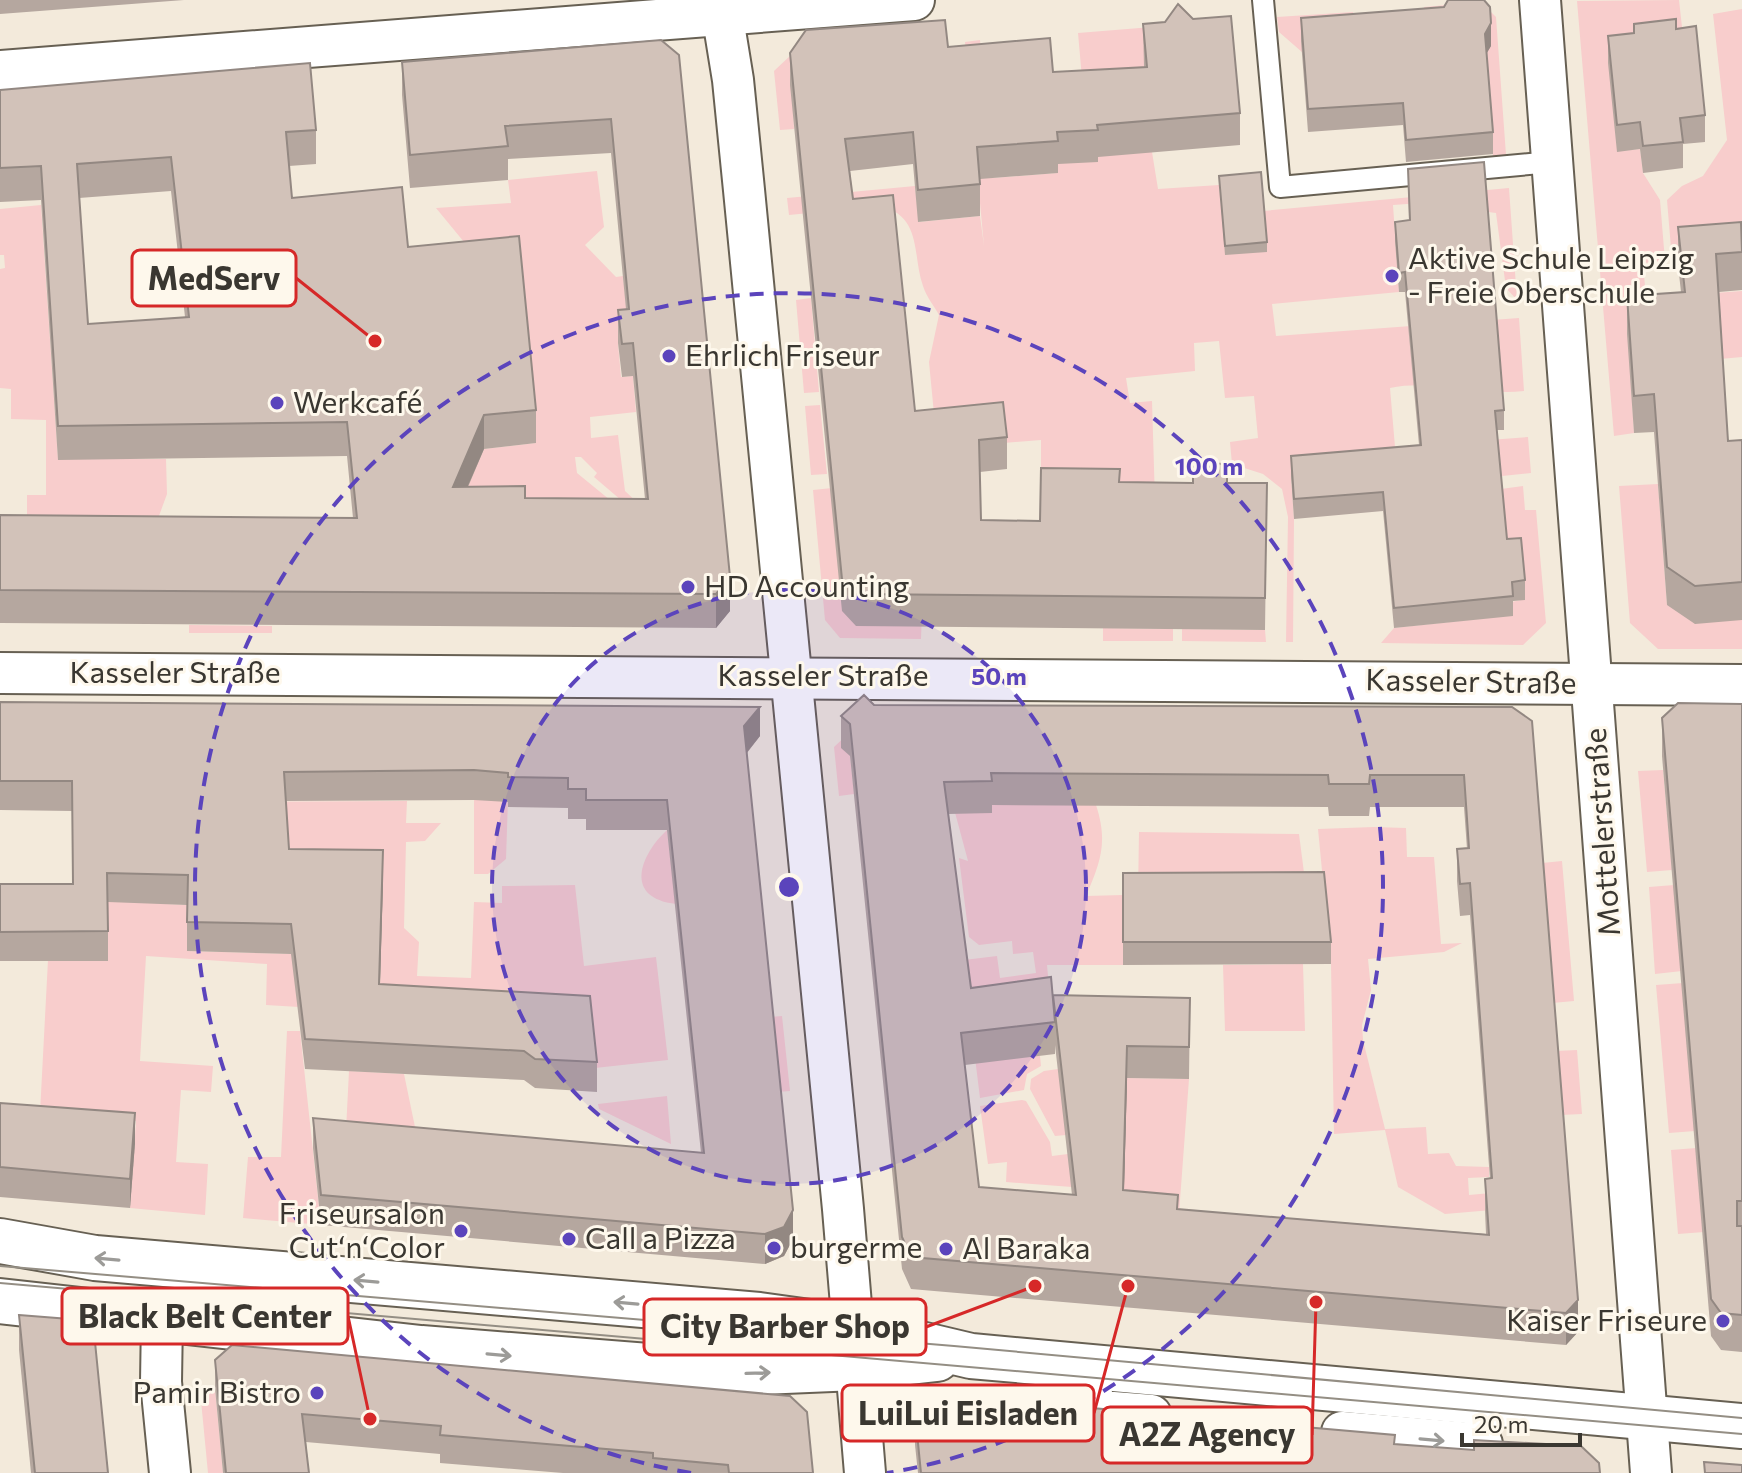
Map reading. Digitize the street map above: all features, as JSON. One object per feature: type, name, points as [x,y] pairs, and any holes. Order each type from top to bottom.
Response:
[{"type":"main road","points":[[0,1241],[95,1258],[744,1313],[854,1348]]},
{"type":"main road","points":[[0,1301],[421,1348],[721,1372],[854,1348],[964,1355],[1742,1426]]},
{"type":"street","points":[[0,71],[721,6],[914,0]]},
{"type":"street","name":"Mottelerstraße","points":[[1540,0],[1651,1473]]},
{"type":"street","points":[[721,6],[733,80],[865,1473]]},
{"type":"street","name":"Kasseler Straße","points":[[0,673],[791,676],[1742,685]]},
{"type":"street","points":[[162,1318],[161,1382],[170,1473]]},
{"type":"street","points":[[1074,1365],[1100,1411],[1195,1419]]},
{"type":"street","points":[[1307,1429],[1482,1444]]},
{"type":"lane","points":[[1263,0],[1280,187],[1552,162]]},
{"type":"shaded area","points":[[1679,0],[1683,36],[1617,151],[1640,149],[1643,173],[1660,200],[1665,261],[1643,263],[1646,298],[1742,291],[1742,357],[1720,359],[1628,334],[1634,433],[1614,436],[1577,1]]},
{"type":"shaded area","points":[[1481,2],[1496,17],[1506,155],[1493,156],[1485,56],[1426,32],[1424,7]]},
{"type":"shaded area","points":[[1742,9],[1742,270],[1740,260],[1678,265],[1672,260],[1667,200],[1682,186],[1703,176],[1727,140],[1713,14]]},
{"type":"shaded area","points":[[1353,12],[1356,37],[1302,41],[1302,52],[1279,32],[1277,17]]},
{"type":"shaded area","points":[[1226,21],[1152,152],[1158,189],[1219,185],[1226,255],[1263,211],[1509,188],[1517,300],[1506,288],[1496,213],[1421,203],[1393,205],[1399,292],[1272,304],[1276,336],[1519,318],[1524,391],[1423,385],[1390,388],[1395,447],[1528,437],[1531,473],[1464,480],[1291,476],[1294,519],[1293,642],[1286,642],[1288,517],[1282,489],[1263,474],[1232,464],[1230,442],[1258,438],[1254,396],[1225,398],[1219,341],[1194,343],[1195,371],[1126,378],[1130,403],[1152,401],[1155,501],[1041,500],[1041,440],[1004,443],[935,424],[929,362],[939,315],[924,290],[914,238],[903,218],[880,206],[789,215],[787,198],[915,186],[919,222],[980,216],[984,246],[965,42],[980,40],[993,178],[1057,173],[1057,164],[1084,101],[1078,33]]},
{"type":"shaded area","points":[[791,55],[794,129],[780,130],[774,71]]},
{"type":"shaded area","points":[[597,171],[604,227],[585,245],[616,277],[623,276],[630,342],[618,344],[621,377],[633,376],[636,412],[590,417],[591,438],[618,435],[625,491],[641,506],[635,512],[594,477],[597,473],[581,457],[575,457],[577,473],[632,518],[465,492],[484,449],[536,443],[467,275],[464,242],[436,208],[511,203],[508,180]]},
{"type":"shaded area","points":[[41,205],[58,459],[166,459],[167,494],[156,524],[27,533],[27,495],[46,495],[46,420],[11,419],[11,389],[0,388],[0,269],[5,268],[4,255],[0,255],[0,209]]},
{"type":"shaded area","points":[[811,298],[819,392],[804,393],[796,300]]},
{"type":"shaded area","points":[[820,405],[827,474],[811,475],[805,406]]},
{"type":"shaded area","points":[[927,478],[921,639],[840,638],[825,620],[813,490]]},
{"type":"shaded area","points":[[1658,484],[1667,605],[1742,620],[1742,649],[1658,649],[1630,623],[1619,486]]},
{"type":"shaded area","points":[[1523,486],[1525,510],[1536,510],[1546,623],[1523,645],[1381,643],[1394,628],[1513,615],[1512,602],[1525,599],[1507,558],[1501,489]]},
{"type":"shaded area","points":[[189,625],[272,626],[272,633],[189,633]]},
{"type":"shaded area","points":[[1103,628],[1173,629],[1173,641],[1103,641]]},
{"type":"shaded area","points":[[1182,629],[1265,630],[1266,642],[1182,641]]},
{"type":"shaded area","points":[[865,718],[850,756],[854,794],[839,796],[834,747]]},
{"type":"shaded area","points":[[1663,770],[1672,870],[1647,872],[1638,771]]},
{"type":"shaded area","points":[[508,799],[506,859],[488,874],[474,874],[474,800]]},
{"type":"shaded area","points":[[407,801],[406,823],[441,823],[425,841],[406,842],[404,928],[419,942],[417,976],[471,978],[474,902],[502,903],[502,886],[575,885],[584,966],[656,957],[668,1060],[595,1068],[497,1019],[266,1005],[267,964],[146,956],[140,1061],[213,1066],[211,1092],[181,1090],[176,1162],[208,1164],[205,1215],[130,1208],[136,1121],[40,1113],[48,960],[107,881],[166,904],[188,905],[187,951],[294,954],[380,986],[383,864],[288,863],[191,802]]},
{"type":"shaded area","points":[[953,805],[1096,805],[1102,830],[1101,851],[1086,896],[1123,895],[1123,965],[1047,965],[1051,1009],[968,997],[964,960],[997,956],[1000,978],[1036,973],[1033,952],[1013,954],[1012,941],[979,945],[969,937],[959,858],[968,861]]},
{"type":"shaded area","points":[[1406,828],[1407,857],[1434,857],[1441,944],[1462,943],[1444,952],[1368,959],[1371,990],[1362,1025],[1363,1040],[1385,1129],[1426,1127],[1428,1154],[1449,1153],[1456,1166],[1489,1167],[1489,1177],[1468,1178],[1469,1195],[1491,1193],[1492,1210],[1445,1214],[1398,1187],[1385,1130],[1334,1134],[1331,964],[1318,829]]},
{"type":"shaded area","points":[[667,830],[676,904],[659,900],[648,893],[643,885],[644,863],[657,840]]},
{"type":"shaded area","points":[[1139,832],[1299,834],[1307,896],[1138,895]]},
{"type":"shaded area","points":[[1562,861],[1574,1001],[1552,1003],[1542,863]]},
{"type":"shaded area","points":[[1674,885],[1682,971],[1655,974],[1649,887]]},
{"type":"shaded area","points":[[1303,964],[1305,1031],[1225,1031],[1223,965]]},
{"type":"shaded area","points":[[1683,983],[1695,1131],[1669,1133],[1656,985]]},
{"type":"shaded area","points":[[969,1009],[1040,1056],[1041,1066],[1027,1074],[1024,1090],[980,1098]]},
{"type":"shaded area","points":[[782,1016],[790,1091],[778,1092],[770,1017]]},
{"type":"shaded area","points":[[287,1031],[300,1031],[321,1225],[243,1218],[248,1157],[281,1157]]},
{"type":"shaded area","points":[[1577,1050],[1582,1114],[1561,1115],[1556,1051]]},
{"type":"shaded area","points":[[1058,1069],[1059,1077],[1189,1079],[1178,1227],[1083,1219],[1066,1135],[1055,1136],[1030,1089],[1031,1079],[1044,1071]]},
{"type":"shaded area","points":[[349,1071],[404,1074],[421,1156],[345,1150]]},
{"type":"shaded area","points":[[667,1096],[671,1144],[599,1109],[598,1104]]},
{"type":"shaded area","points":[[1026,1101],[1050,1142],[1052,1156],[1068,1154],[1072,1187],[1006,1182],[1007,1162],[988,1164],[980,1106]]},
{"type":"shaded area","points":[[1696,1148],[1704,1232],[1678,1234],[1671,1150]]},
{"type":"shaded area","points":[[215,1388],[223,1473],[208,1473],[200,1390]]},
{"type":"building","points":[[1448,0],[1484,0],[1490,7],[1491,23],[1485,34],[1493,132],[1406,140],[1403,103],[1308,109],[1301,18],[1444,7]]},
{"type":"building","points":[[1178,4],[1193,19],[1231,16],[1240,113],[1097,125],[1098,130],[1057,132],[1058,141],[977,147],[980,184],[918,190],[913,132],[845,139],[853,199],[893,195],[915,411],[1003,402],[1007,437],[979,440],[981,520],[1040,521],[1041,468],[1120,469],[1119,482],[1193,483],[1193,463],[1227,464],[1227,483],[1267,483],[1265,598],[856,594],[842,579],[790,53],[806,30],[945,20],[948,47],[1050,38],[1053,72],[1147,67],[1143,24],[1165,22]]},
{"type":"building","points":[[1676,19],[1676,29],[1696,26],[1705,115],[1680,118],[1683,142],[1643,146],[1640,122],[1617,125],[1608,36],[1634,33],[1634,24]]},
{"type":"building","points":[[661,40],[679,55],[730,577],[716,594],[0,590],[0,515],[357,518],[347,422],[58,426],[41,166],[0,168],[0,90],[310,63],[316,130],[286,132],[292,198],[402,187],[408,247],[519,236],[536,410],[484,415],[453,487],[525,486],[525,498],[648,499],[633,343],[622,344],[618,310],[629,309],[611,119],[505,126],[508,146],[410,155],[402,62]],"holes":[[[171,157],[189,317],[88,324],[77,164]]]},
{"type":"building","points":[[1484,162],[1504,410],[1495,411],[1507,539],[1521,538],[1525,580],[1512,582],[1513,596],[1394,608],[1383,492],[1294,499],[1291,456],[1421,445],[1405,272],[1399,273],[1395,222],[1410,220],[1408,169]]},
{"type":"building","points":[[1261,172],[1267,242],[1225,246],[1219,176]]},
{"type":"building","points":[[1741,222],[1742,252],[1716,254],[1728,441],[1742,440],[1742,582],[1695,586],[1667,567],[1654,394],[1634,396],[1627,296],[1685,292],[1678,227]]},
{"type":"building","points":[[864,695],[874,705],[1512,707],[1532,721],[1578,1300],[1566,1313],[911,1257],[902,1237],[850,724],[841,716]],"holes":[[[991,773],[1328,775],[1329,784],[1369,784],[1370,775],[1464,775],[1469,848],[1457,849],[1460,884],[1470,883],[1492,1178],[1485,1179],[1489,1235],[1177,1209],[1178,1195],[1123,1190],[1127,1046],[1189,1047],[1190,998],[1053,995],[1076,1195],[979,1187],[961,1033],[1055,1022],[1051,977],[971,988],[944,782],[992,781]]]},
{"type":"building","points":[[0,702],[760,707],[744,726],[793,1210],[784,1227],[765,1234],[321,1195],[313,1118],[704,1153],[667,800],[586,800],[586,789],[568,789],[568,778],[508,777],[508,773],[474,770],[284,772],[289,849],[383,850],[379,984],[590,996],[597,1062],[535,1059],[524,1051],[305,1039],[291,924],[187,922],[188,875],[107,873],[108,931],[0,932],[0,884],[73,884],[72,781],[0,781]]},
{"type":"building","points":[[1678,703],[1742,704],[1742,1201],[1737,1201],[1737,1226],[1742,1226],[1742,1315],[1721,1313],[1711,1299],[1662,718]]},
{"type":"building","points":[[1324,872],[1331,942],[1123,942],[1123,873]]},
{"type":"building","points":[[0,1103],[135,1113],[130,1179],[0,1167]]},
{"type":"building","points":[[19,1315],[82,1320],[94,1332],[108,1473],[35,1473]]},
{"type":"building","points":[[232,1345],[790,1396],[807,1412],[813,1473],[729,1473],[728,1465],[653,1458],[653,1453],[440,1435],[441,1426],[302,1414],[309,1473],[226,1473],[215,1360]]},
{"type":"building","points":[[934,1394],[1395,1435],[1394,1444],[1474,1450],[1474,1440],[1581,1446],[1599,1463],[1600,1473],[921,1473],[915,1413]]},
{"type":"building","points":[[1704,1462],[1742,1465],[1742,1473],[1705,1473]]},
{"type":"tram line","points":[[0,1266],[954,1346],[1742,1418]]},
{"type":"tram line","points":[[0,1283],[1742,1434]]},
{"type":"place","name":"Aktive Schule Leipzig - Freie Oberschule","points":[[1392,276]]},
{"type":"place","name":"MedServ","points":[[375,341]]},
{"type":"place","name":"Ehrlich Friseur","points":[[669,356]]},
{"type":"place","name":"Werkcafé","points":[[277,403]]},
{"type":"place","name":"HD Accounting","points":[[688,587]]},
{"type":"place","name":"Friseursalon Cut‘n‘Color","points":[[461,1231]]},
{"type":"place","name":"Call a Pizza","points":[[569,1239]]},
{"type":"place","name":"burgerme","points":[[774,1248]]},
{"type":"place","name":"Al Baraka","points":[[946,1249]]},
{"type":"place","name":"City Barber Shop","points":[[1035,1286]]},
{"type":"place","name":"LuiLui Eisladen","points":[[1128,1286]]},
{"type":"place","name":"A2Z Agency","points":[[1316,1302]]},
{"type":"place","name":"Kaiser Friseure","points":[[1723,1321]]},
{"type":"place","name":"Pamir Bistro","points":[[317,1393]]},
{"type":"place","name":"Black Belt Center","points":[[370,1419]]}]
